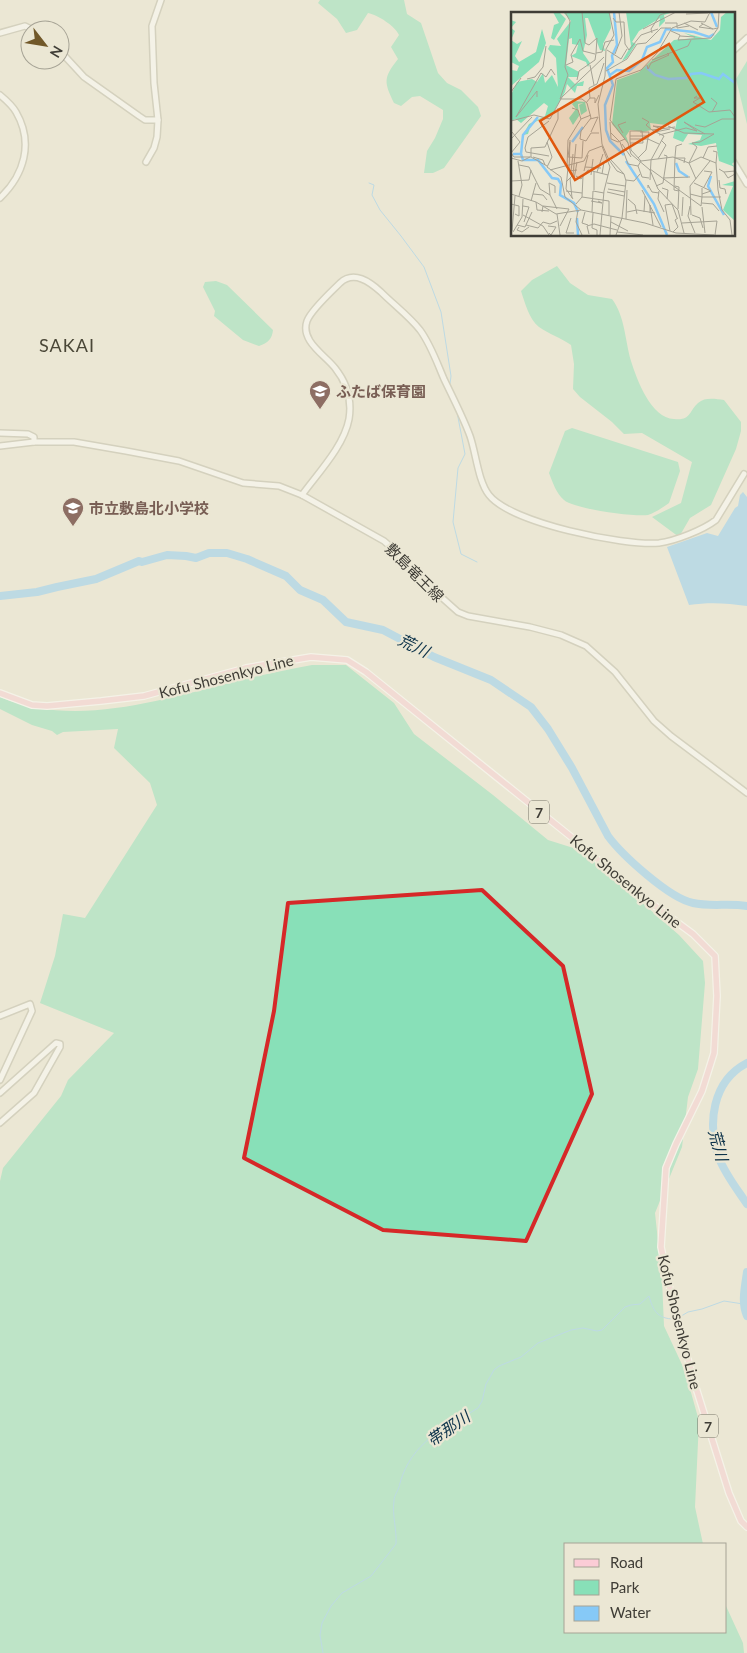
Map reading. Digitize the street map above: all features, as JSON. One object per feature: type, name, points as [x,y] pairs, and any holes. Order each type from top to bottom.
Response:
[{"type":"main road","name":"Kofu Shosenkyo Line","points":[[0,693],[32,705],[47,706],[101,702],[144,696],[246,668],[292,659],[320,656],[346,660],[366,672],[575,840],[628,886],[693,934],[715,956],[717,996],[714,1053],[702,1091],[666,1168],[661,1247],[677,1320],[697,1391],[729,1493],[741,1521],[747,1527]]},
{"type":"street","points":[[146,162],[156,142],[158,120],[154,82],[152,26],[161,0]]},
{"type":"street","points":[[0,33],[20,27]]},
{"type":"street","points":[[734,50],[747,38]]},
{"type":"street","points":[[70,62],[84,77],[131,111],[145,120],[158,120]]},
{"type":"street","points":[[0,94],[13,108],[19,118],[26,154],[15,182],[0,198]]},
{"type":"street","points":[[734,163],[747,184]]},
{"type":"street","points":[[302,495],[342,438],[348,425],[350,412],[344,382],[334,367],[308,339],[305,332],[306,322],[312,312],[342,281],[355,278],[365,280],[375,287],[424,336],[467,428],[486,491],[493,500],[502,506],[536,521],[588,536],[658,542],[698,530],[716,520],[744,474]]},
{"type":"street","name":"敷島竜王線","points":[[0,433],[32,435],[34,442]]},
{"type":"street","name":"敷島竜王線","points":[[0,446],[34,442],[74,442],[179,461],[243,482],[279,486],[302,495],[384,541],[412,571],[458,612],[468,616],[530,627],[561,635],[586,646],[615,672],[654,721],[670,736],[747,793]]},
{"type":"street","points":[[0,1016],[30,1004],[32,1011],[0,1080]]},
{"type":"street","points":[[0,1094],[56,1043],[60,1044],[34,1093],[0,1123]]},
{"type":"highlighted area","points":[[482,890],[563,966],[592,1094],[526,1241],[383,1230],[244,1158],[274,1011],[288,903]]},
{"type":"green space","points":[[320,0],[404,0],[407,14],[421,23],[438,73],[447,83],[461,90],[478,107],[481,116],[444,168],[433,173],[424,173],[427,151],[443,119],[443,110],[420,96],[412,97],[401,106],[394,103],[388,90],[388,76],[398,59],[391,47],[399,35],[397,32],[386,21],[368,13],[357,30],[346,33],[337,19],[318,3]]},
{"type":"green space","points":[[747,61],[747,124],[736,79]]},
{"type":"green space","points":[[557,266],[570,283],[588,295],[612,299],[620,313],[631,361],[637,378],[646,397],[658,412],[666,417],[680,419],[687,417],[701,401],[710,399],[724,400],[741,422],[741,431],[736,449],[711,505],[690,518],[679,537],[652,517],[681,503],[692,462],[642,433],[624,434],[580,397],[573,389],[574,364],[571,345],[539,327],[528,310],[521,291],[532,280]]},
{"type":"green space","points":[[216,281],[227,285],[273,330],[271,338],[267,342],[259,346],[243,340],[214,316],[215,311],[203,287],[205,282]]},
{"type":"green space","points":[[572,428],[678,462],[680,471],[669,503],[651,514],[641,515],[618,514],[591,509],[564,500],[557,491],[549,473],[565,431]]},
{"type":"green space","points":[[312,665],[346,665],[394,703],[414,734],[548,840],[583,851],[679,935],[703,961],[705,983],[698,1069],[688,1097],[682,1147],[655,1213],[662,1279],[664,1326],[685,1371],[699,1421],[695,1507],[703,1543],[564,1543],[564,1633],[727,1633],[727,1608],[743,1643],[744,1653],[0,1653],[0,1181],[3,1168],[61,1096],[68,1080],[114,1033],[40,1003],[55,956],[63,914],[85,918],[157,805],[150,783],[114,748],[118,729],[63,732],[57,735],[52,731],[32,725],[0,709],[0,697],[29,706],[87,711],[147,703]]},
{"type":"water","points":[[743,492],[747,497],[747,606],[718,603],[689,605],[667,547],[707,533],[718,536],[738,506],[740,495]]},
{"type":"waterway","points":[[369,183],[374,185],[372,195],[380,210],[424,267],[441,312],[451,376],[450,384],[453,393]]},
{"type":"waterway","points":[[457,412],[465,454],[458,468],[453,522],[461,554],[477,562]]},
{"type":"waterway","name":"荒川","points":[[0,596],[37,592],[96,579],[139,561],[142,562],[167,555],[196,558],[209,553],[227,553],[247,559],[286,576],[300,590],[323,600],[346,622],[383,630],[434,657],[491,680],[531,707],[548,729],[572,768],[608,836],[624,854],[659,885],[683,899],[699,904],[747,906]]},
{"type":"waterway","name":"荒川","points":[[747,1063],[735,1071],[726,1081],[715,1104],[713,1118],[715,1145],[719,1158],[728,1176],[747,1204]]},
{"type":"waterway","name":"荒川","points":[[747,1272],[744,1300],[747,1316]]},
{"type":"waterway","name":"帯那川","points":[[323,1653],[320,1635],[322,1623],[331,1606],[342,1593],[371,1576],[396,1544],[394,1499],[405,1469],[412,1457],[431,1438],[478,1408],[482,1401],[486,1384],[494,1370],[521,1357],[538,1343],[571,1330],[583,1328],[597,1331],[602,1330],[625,1307],[640,1304],[649,1296],[657,1313],[668,1319],[674,1319]]},
{"type":"waterway","name":"帯那川","points":[[678,1318],[688,1312],[724,1301],[743,1304]]},
{"type":"place","name":"ふたば保育園","points":[[320,410]]},
{"type":"place","name":"市立敷島北小学校","points":[[73,527]]},
{"type":"district","name":"SAKAI","points":[[67,345]]}]
